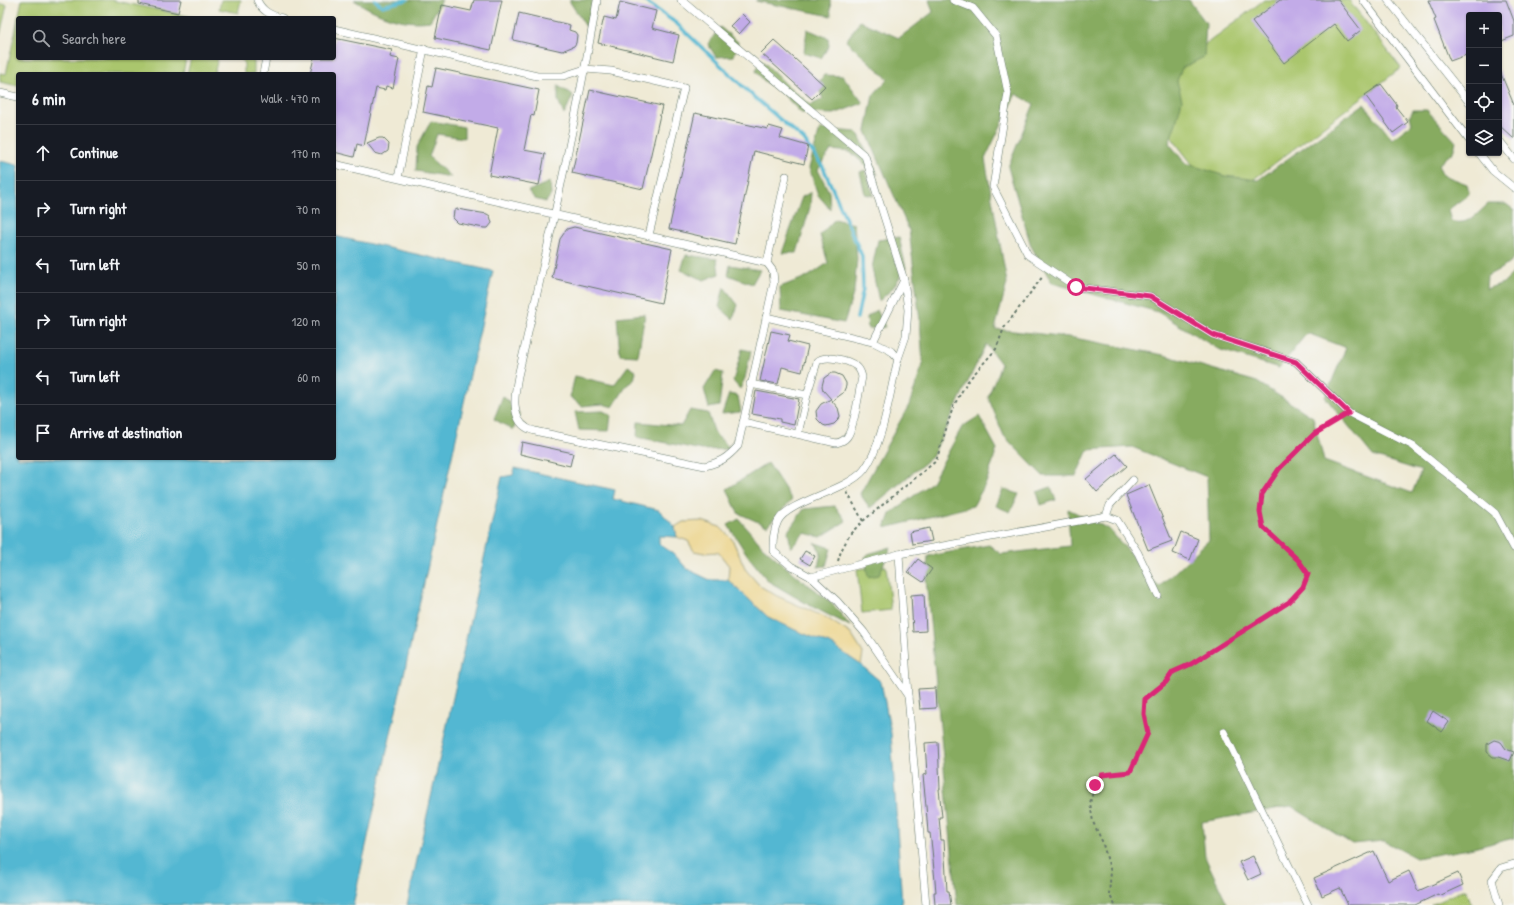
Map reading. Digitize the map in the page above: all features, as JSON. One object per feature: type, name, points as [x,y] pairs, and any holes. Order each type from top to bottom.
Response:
[{"type":"lane","points":[[257,0],[260,7],[274,16]]},
{"type":"lane","points":[[681,0],[865,156],[904,280],[908,310],[906,336],[898,359],[878,444],[864,470],[843,484],[789,510],[778,520],[773,535],[773,551],[791,566],[810,577],[838,601],[864,632],[908,696]]},
{"type":"lane","points":[[953,0],[973,8],[996,36],[1008,93],[993,187],[1028,255],[1076,287],[1150,296],[1213,335],[1296,362],[1349,413],[1413,446],[1495,513],[1514,548]]},
{"type":"lane","points":[[1363,0],[1466,136]]},
{"type":"lane","points":[[1388,0],[1466,98]]},
{"type":"lane","points":[[336,164],[555,213],[767,263],[772,270],[774,282],[750,384],[738,446],[728,457],[719,463],[705,466],[539,432],[526,428],[518,416],[514,396],[555,213],[585,69],[597,1]]},
{"type":"lane","points":[[336,30],[424,49],[537,76],[564,76],[585,69],[611,71],[684,88],[649,235]]},
{"type":"lane","points":[[398,178],[424,49]]},
{"type":"lane","points":[[263,72],[266,60]]},
{"type":"lane","points":[[0,93],[16,97]]},
{"type":"lane","points":[[1502,144],[1514,159]]},
{"type":"lane","points":[[1481,156],[1492,171],[1514,188]]},
{"type":"lane","points":[[767,263],[786,176]]},
{"type":"lane","points":[[873,342],[904,280]]},
{"type":"lane","points":[[766,317],[873,342],[891,351],[898,359]]},
{"type":"lane","points":[[743,422],[836,443],[843,441],[847,438],[851,430],[862,377],[861,371],[857,366],[850,362],[826,357],[820,358],[814,368],[798,434]]},
{"type":"lane","points":[[750,384],[807,395]]},
{"type":"lane","points":[[1106,516],[1110,505],[1133,480]]},
{"type":"lane","points":[[810,577],[899,554],[1106,516],[1118,520],[1138,553],[1158,595]]},
{"type":"lane","points":[[899,554],[908,696],[926,905]]},
{"type":"lane","points":[[1224,732],[1308,905]]},
{"type":"lane","points":[[1499,905],[1492,880],[1501,868],[1514,864]]},
{"type":"path","points":[[836,570],[841,551],[850,534],[936,461],[953,407],[967,382],[996,350],[1004,328],[1048,268]]},
{"type":"path","points":[[1115,905],[1109,894],[1111,872],[1102,841],[1093,822],[1090,803],[1095,785],[1102,775],[1130,772],[1148,733],[1144,714],[1145,699],[1166,682],[1173,672],[1191,664],[1289,602],[1303,587],[1308,574],[1299,561],[1263,527],[1260,512],[1262,494],[1279,469],[1314,434],[1349,413]]},
{"type":"path","points":[[843,484],[863,522]]},
{"type":"green space","points":[[22,0],[111,0],[187,16],[18,16]]},
{"type":"green space","points":[[221,0],[241,0],[238,13],[219,9]]},
{"type":"green space","points":[[354,0],[442,0],[430,21],[410,22],[390,18]]},
{"type":"green space","points":[[570,0],[593,0],[586,27],[570,2]]},
{"type":"green space","points":[[830,0],[831,16],[756,1]]},
{"type":"green space","points":[[929,0],[1189,0],[1206,23],[1204,57],[1182,68],[1177,81],[1182,100],[1169,143],[1185,163],[1225,176],[1258,180],[1364,104],[1392,139],[1412,124],[1410,116],[1413,110],[1427,110],[1456,142],[1453,152],[1438,165],[1443,175],[1467,184],[1469,194],[1448,210],[1451,221],[1467,221],[1476,216],[1488,204],[1506,204],[1514,210],[1514,257],[1509,264],[1487,276],[1486,289],[1503,283],[1514,272],[1514,838],[1469,849],[1416,858],[1384,841],[1352,844],[1291,806],[1202,822],[1205,857],[1228,905],[957,905],[926,579],[928,556],[989,545],[1001,554],[1070,546],[1068,509],[1109,529],[1159,587],[1209,540],[1207,477],[1132,447],[1088,450],[1076,476],[1043,476],[1004,436],[988,397],[1001,364],[986,344],[932,457],[870,508],[860,494],[909,405],[923,364],[920,321],[909,230],[866,131],[873,95],[888,79],[846,41],[860,21],[899,38],[933,12]],"holes":[[[1016,94],[1034,104],[1008,167],[1031,246],[1052,283],[1158,312],[1218,349],[1279,368],[1307,333],[1346,348],[1325,397],[1373,456],[1421,471],[1412,493],[1324,461],[1313,417],[1257,382],[1164,355],[1069,337],[995,329],[1007,283],[985,159]]]},
{"type":"green space","points":[[1264,0],[1349,0],[1401,68],[1222,203],[1139,95]]},
{"type":"green space","points":[[0,4],[7,5],[0,35]]},
{"type":"green space","points":[[16,27],[16,60],[186,60],[183,72],[16,72],[16,86],[0,82],[0,73],[6,74]]},
{"type":"green space","points":[[720,27],[738,42],[734,56],[716,57],[708,44]]},
{"type":"green space","points":[[807,29],[828,38],[829,46],[821,58],[804,53]]},
{"type":"green space","points":[[761,59],[789,87],[811,105],[823,99],[817,85],[824,75],[843,76],[863,103],[834,114],[801,113],[783,94],[764,81],[756,71]]},
{"type":"green space","points":[[190,60],[218,60],[214,72],[188,72]]},
{"type":"green space","points":[[242,60],[253,60],[254,72],[244,72],[244,64]]},
{"type":"green space","points":[[558,86],[573,95],[564,115],[558,100]]},
{"type":"green space","points":[[431,121],[464,127],[464,138],[437,134],[429,157],[451,177],[416,171],[417,147]]},
{"type":"green space","points":[[820,129],[856,132],[859,135],[878,175],[850,152],[831,150],[818,170],[829,192],[830,209],[818,195],[809,168]]},
{"type":"green space","points":[[865,170],[874,196],[865,194],[860,172]]},
{"type":"green space","points":[[550,182],[551,195],[546,202],[535,199],[528,191]]},
{"type":"green space","points":[[811,192],[810,207],[797,253],[782,253],[802,197]]},
{"type":"green space","points":[[835,219],[854,224],[857,259],[854,291],[844,323],[781,311],[780,287],[809,276],[828,263],[820,235]]},
{"type":"green space","points":[[899,237],[906,268],[892,289],[879,301],[872,268],[878,240]]},
{"type":"green space","points":[[686,255],[717,259],[719,274],[704,280],[681,270]]},
{"type":"green space","points":[[730,265],[760,270],[752,284],[728,275]]},
{"type":"green space","points":[[724,287],[738,305],[733,319],[719,307]]},
{"type":"green space","points":[[877,310],[885,327],[868,329],[867,317]]},
{"type":"green space","points":[[645,314],[638,356],[620,355],[617,317]]},
{"type":"green space","points":[[742,349],[751,351],[745,378],[740,389],[733,381]]},
{"type":"green space","points":[[628,366],[636,371],[634,380],[627,385],[613,407],[603,404],[582,406],[570,397],[575,376],[614,385]]},
{"type":"green space","points":[[715,371],[723,373],[719,406],[709,408],[704,389]]},
{"type":"green space","points":[[729,394],[738,396],[741,412],[722,414]]},
{"type":"green space","points":[[503,396],[520,414],[513,430],[494,419]]},
{"type":"green space","points":[[690,410],[708,413],[715,434],[731,449],[702,450],[637,437],[638,422],[681,426]]},
{"type":"green space","points":[[603,411],[611,415],[609,431],[579,430],[575,412]]},
{"type":"green space","points":[[979,416],[997,449],[986,483],[973,506],[885,528],[890,514],[932,482],[962,427]]},
{"type":"green space","points":[[768,463],[792,500],[767,526],[738,513],[727,489]]},
{"type":"green space","points":[[1051,487],[1056,500],[1041,505],[1037,492]]},
{"type":"green space","points":[[1003,489],[1019,494],[1010,512],[996,506]]},
{"type":"green space","points":[[835,506],[846,521],[821,537],[804,533],[791,548],[788,531],[804,509]]},
{"type":"green space","points":[[739,519],[762,546],[800,579],[832,603],[850,626],[809,605],[768,581],[748,556],[728,525]]},
{"type":"green space","points":[[815,543],[831,548],[826,566],[818,567],[821,552]]},
{"type":"green space","points":[[891,547],[879,575],[868,577],[865,557],[868,554]]},
{"type":"green space","points":[[886,566],[891,610],[862,613],[857,569]]},
{"type":"green space","points":[[1465,889],[1472,905],[1431,905]]},
{"type":"sand","points":[[702,521],[720,527],[732,539],[746,570],[760,586],[777,596],[827,618],[851,634],[863,653],[861,665],[832,645],[768,617],[728,580],[729,566],[718,552],[704,553],[694,551],[688,541],[677,537],[675,527],[683,522]]},
{"type":"water","points":[[0,161],[16,165],[16,460],[336,460],[336,236],[493,271],[353,905],[0,905]]},
{"type":"water","points":[[515,468],[615,490],[613,499],[659,510],[675,527],[677,537],[659,536],[659,544],[674,554],[687,569],[710,580],[728,580],[768,617],[832,645],[861,665],[881,682],[891,733],[902,905],[407,905],[502,477],[513,475]]},
{"type":"building","points":[[139,0],[181,0],[178,13],[139,4]]},
{"type":"building","points":[[474,0],[502,0],[491,50],[435,38],[442,5],[471,11]]},
{"type":"building","points":[[1280,0],[1338,0],[1361,30],[1347,41],[1334,24],[1284,63],[1252,21]]},
{"type":"building","points":[[1428,0],[1506,0],[1514,21],[1514,36],[1502,41],[1502,12],[1466,12],[1466,55],[1450,61],[1434,20],[1436,19]]},
{"type":"building","points":[[620,2],[656,11],[652,28],[679,35],[673,61],[598,43],[604,17],[616,20]]},
{"type":"building","points":[[519,13],[570,25],[569,30],[575,32],[577,35],[576,43],[574,46],[562,51],[513,40]]},
{"type":"building","points":[[742,14],[750,22],[739,34],[730,26]]},
{"type":"building","points":[[336,38],[392,50],[390,57],[399,59],[393,88],[386,86],[385,90],[376,88],[364,146],[357,144],[354,157],[336,152],[336,72],[310,72],[314,60],[336,60]]},
{"type":"building","points":[[774,40],[825,86],[812,99],[761,53]]},
{"type":"building","points":[[436,68],[539,90],[534,116],[531,115],[524,150],[545,154],[539,185],[489,175],[498,128],[423,112],[428,86],[432,87]]},
{"type":"building","points":[[1502,76],[1514,105],[1514,139],[1502,128]]},
{"type":"building","points":[[1381,84],[1408,122],[1393,133],[1365,95]]},
{"type":"building","points":[[590,90],[662,106],[643,189],[572,173]]},
{"type":"building","points":[[695,113],[768,129],[769,126],[783,130],[780,138],[808,146],[804,164],[754,151],[735,244],[669,229]]},
{"type":"building","points":[[383,138],[389,144],[388,151],[382,155],[375,153],[367,143]]},
{"type":"building","points":[[457,209],[487,214],[490,216],[492,223],[488,228],[484,228],[458,223],[453,218],[454,211]]},
{"type":"building","points":[[574,227],[672,249],[661,303],[552,278],[560,239],[567,229]]},
{"type":"building","points":[[771,331],[790,335],[788,341],[808,346],[802,372],[782,367],[778,384],[760,381]]},
{"type":"building","points":[[831,373],[842,376],[846,386],[843,393],[832,401],[838,408],[840,416],[839,419],[834,424],[826,426],[817,419],[816,411],[821,404],[831,399],[823,390],[822,386],[824,378]]},
{"type":"building","points":[[756,391],[799,399],[794,425],[780,422],[780,419],[752,414]]},
{"type":"building","points":[[522,442],[573,453],[570,466],[520,454]]},
{"type":"building","points":[[1116,454],[1127,466],[1097,492],[1086,479]]},
{"type":"building","points":[[1149,485],[1172,541],[1148,550],[1126,495]]},
{"type":"building","points":[[929,528],[932,541],[912,544],[910,532]]},
{"type":"building","points":[[1181,532],[1198,539],[1190,560],[1173,553]]},
{"type":"building","points":[[805,551],[815,556],[810,565],[800,559]]},
{"type":"building","points":[[918,559],[932,569],[923,582],[908,572]]},
{"type":"building","points":[[924,594],[926,631],[913,632],[911,595]]},
{"type":"building","points":[[935,688],[936,708],[920,709],[918,689]]},
{"type":"building","points":[[1433,711],[1449,722],[1442,732],[1427,721]]},
{"type":"building","points":[[1494,740],[1501,742],[1506,749],[1514,752],[1510,761],[1493,757],[1487,752],[1487,744]]},
{"type":"building","points":[[938,742],[939,789],[942,817],[939,817],[941,840],[944,840],[947,891],[949,891],[951,905],[935,905],[934,892],[936,892],[930,833],[928,833],[923,775],[927,774],[925,743]]},
{"type":"building","points":[[1374,851],[1388,881],[1409,871],[1418,891],[1458,873],[1463,885],[1439,896],[1438,894],[1415,905],[1348,905],[1340,888],[1322,896],[1314,878]]},
{"type":"building","points":[[1253,856],[1261,874],[1248,880],[1239,862]]},
{"type":"waterway","points":[[375,0],[382,6],[407,0]]},
{"type":"waterway","points":[[643,0],[676,23],[754,97],[804,140],[823,167],[862,256],[863,289],[857,318]]},
{"type":"route","points":[[1076,287],[1150,296],[1213,335],[1296,362],[1349,413],[1314,434],[1279,469],[1262,494],[1260,512],[1263,527],[1299,561],[1308,574],[1303,587],[1289,602],[1191,664],[1173,672],[1166,682],[1145,699],[1144,714],[1148,733],[1130,772],[1102,775],[1095,785]]}]
